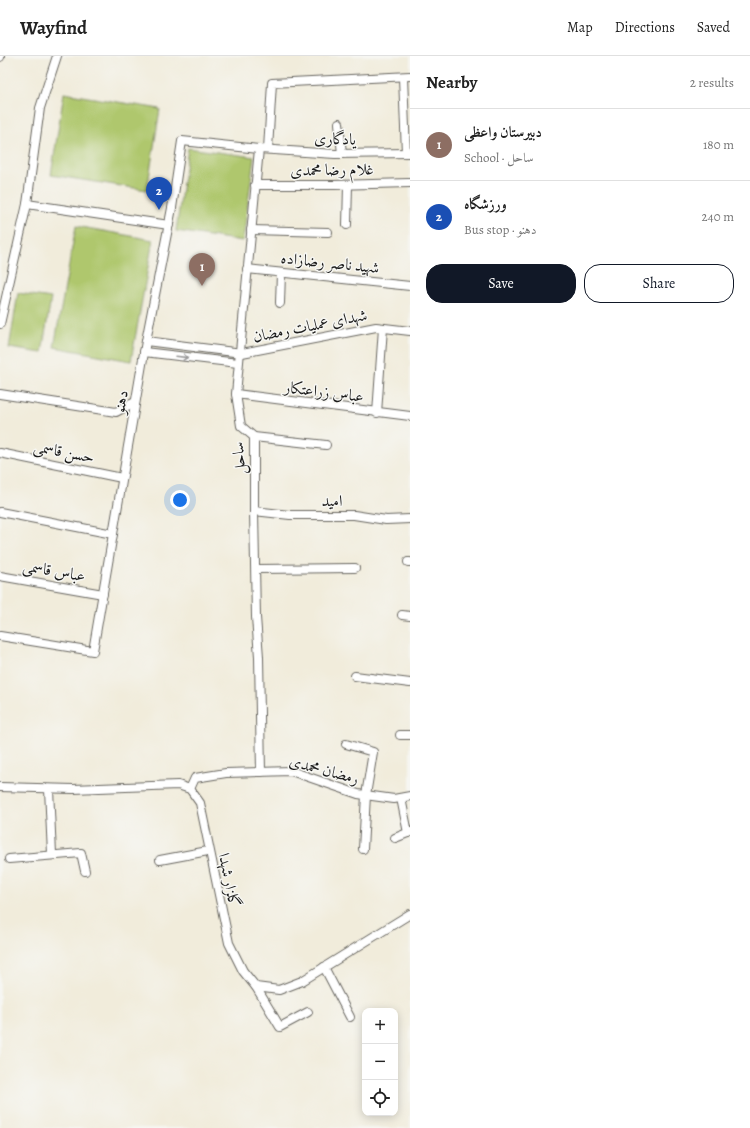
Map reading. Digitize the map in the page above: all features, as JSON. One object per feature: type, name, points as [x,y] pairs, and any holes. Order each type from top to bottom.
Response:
[{"type":"street","points":[[0,324],[27,204],[40,108],[57,56]]},
{"type":"street","points":[[268,149],[272,83],[406,76],[408,154]]},
{"type":"street","points":[[339,123],[342,154]]},
{"type":"street","name":"دهنو","points":[[0,636],[93,651],[135,402],[169,225],[182,141],[259,149]]},
{"type":"street","name":"یادگاری","points":[[259,149],[342,154],[408,154]]},
{"type":"street","name":"ساحل","points":[[259,149],[236,394],[241,426],[254,437],[254,511],[261,772]]},
{"type":"street","name":"غلام رضا محمدی","points":[[255,185],[410,183]]},
{"type":"street","points":[[347,225],[348,185]]},
{"type":"street","points":[[27,204],[169,225]]},
{"type":"street","points":[[251,230],[328,232]]},
{"type":"street","name":"شهید ناصر رضازاده","points":[[247,268],[281,273],[410,286]]},
{"type":"street","points":[[280,303],[281,273]]},
{"type":"street","name":"شهدای عملیات رمضان","points":[[146,341],[239,353],[376,327],[410,331]]},
{"type":"street","points":[[377,413],[382,328]]},
{"type":"street","points":[[144,352],[238,363]]},
{"type":"street","points":[[0,394],[116,412],[135,402]]},
{"type":"street","name":"عباس زراعتکار","points":[[236,394],[410,416]]},
{"type":"street","points":[[254,437],[326,445]]},
{"type":"street","name":"حسن قاسمی","points":[[0,454],[122,478]]},
{"type":"street","name":"امید","points":[[254,511],[290,514],[354,514],[386,520],[410,519]]},
{"type":"street","points":[[0,512],[113,534]]},
{"type":"street","points":[[256,569],[355,568]]},
{"type":"street","name":"عباس قاسمی","points":[[0,576],[103,594]]},
{"type":"street","points":[[355,676],[410,683]]},
{"type":"street","points":[[400,735],[410,735]]},
{"type":"street","points":[[346,744],[373,752],[366,796],[363,849]]},
{"type":"street","name":"رمضان محمدی","points":[[190,789],[195,778],[226,773],[290,772],[366,796],[394,799],[410,796]]},
{"type":"street","points":[[0,787],[49,789],[178,786],[190,789]]},
{"type":"street","points":[[49,789],[52,854]]},
{"type":"street","name":"گلزار شهدا","points":[[190,789],[200,803],[208,851],[229,943],[243,971],[256,987],[280,1027],[308,1012]]},
{"type":"street","points":[[395,838],[409,833],[401,798]]},
{"type":"street","points":[[160,860],[208,851]]},
{"type":"street","points":[[9,859],[52,854],[81,853],[85,871]]},
{"type":"street","points":[[256,987],[279,990],[302,981],[410,914]]},
{"type":"street","points":[[324,967],[350,1017]]},
{"type":"green space","points":[[64,93],[160,109],[147,190],[51,175]]},
{"type":"green space","points":[[188,148],[254,157],[243,241],[176,231]]},
{"type":"green space","points":[[76,226],[153,240],[131,361],[54,347]]},
{"type":"green space","points":[[18,293],[51,298],[42,353],[9,348]]},
{"type":"place","name":"ورزشگاه","points":[[159,210]]},
{"type":"place","name":"دبیرستان واعظی","points":[[202,286]]}]
